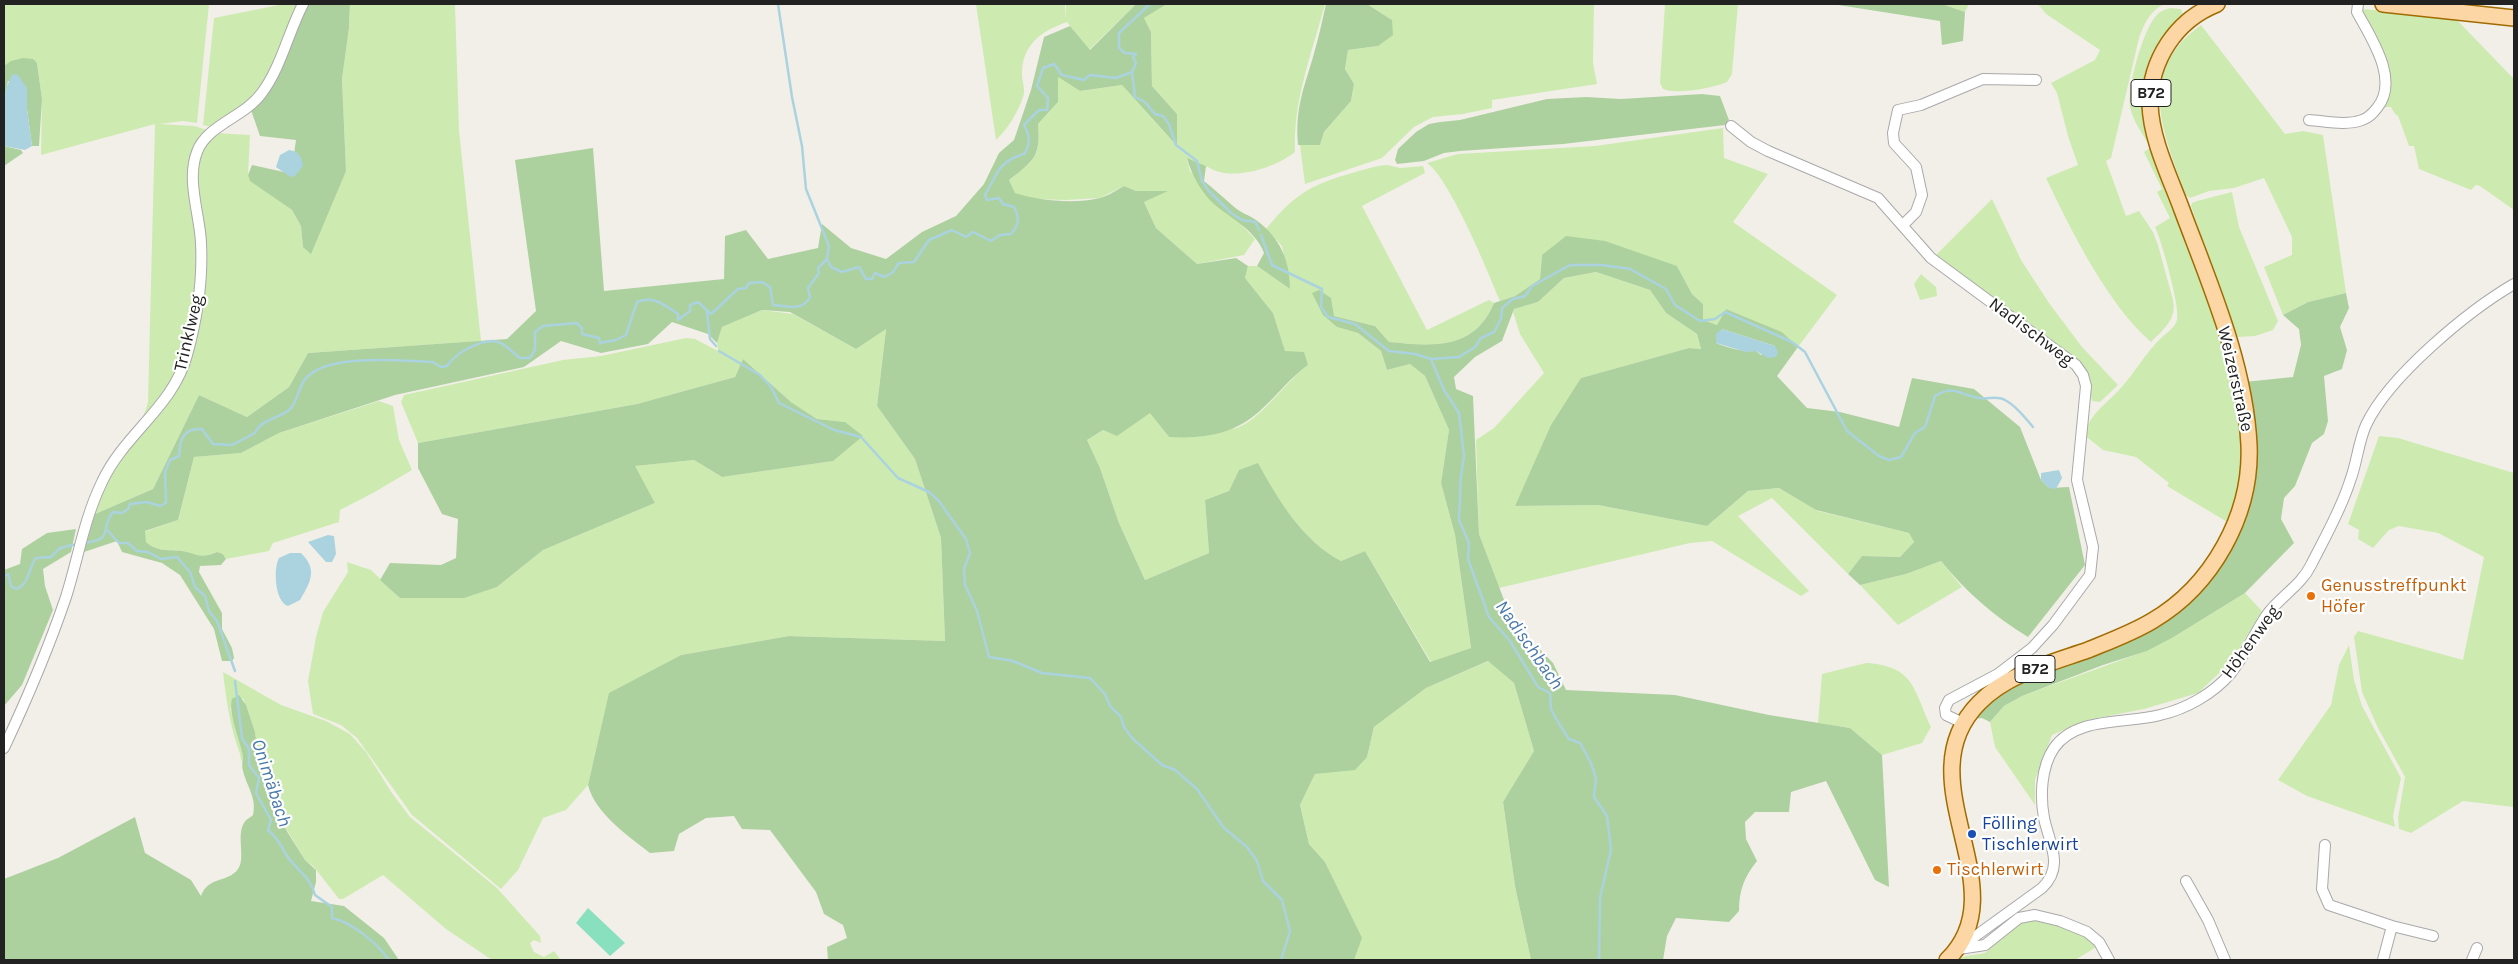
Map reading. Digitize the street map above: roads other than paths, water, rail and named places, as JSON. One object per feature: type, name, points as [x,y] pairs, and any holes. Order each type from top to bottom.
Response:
[{"type":"main road","name":"Weizerstraße","points":[[1947,960],[1959,949],[1972,909],[1966,851],[1954,805],[1951,779],[1952,753],[1963,723],[1977,704],[1993,690],[2029,671],[2129,634],[2153,621],[2178,603],[2212,565],[2226,544],[2242,506],[2249,467],[2249,443],[2237,372],[2210,285],[2154,132],[2150,104],[2152,78],[2166,46],[2186,23],[2217,4]]},
{"type":"main road","points":[[2383,4],[2490,10],[2514,18]]},
{"type":"street","name":"Trinklweg","points":[[4,748],[37,678],[66,597],[97,492],[120,452],[172,392],[187,358],[201,277],[201,238],[194,180],[198,150],[206,137],[250,106],[264,90],[278,64],[303,4]]},
{"type":"street","points":[[2309,120],[2351,122],[2363,120],[2380,104],[2385,80],[2382,62],[2358,12],[2358,4]]},
{"type":"street","points":[[1902,225],[1916,212],[1922,195],[1916,167],[1894,143],[1898,110],[1921,105],[1983,80],[2036,80]]},
{"type":"street","name":"Nadischweg","points":[[1731,126],[1751,142],[1768,151],[1878,198],[1931,258],[2076,365],[2083,376],[2086,386],[2077,480],[2093,547],[2090,575],[2054,625],[2032,648],[1998,674],[1949,700],[1945,708],[1946,715],[1951,720],[1963,723]]},
{"type":"street","name":"Höhenweg","points":[[1959,949],[2042,888],[2051,878],[2055,857],[2044,818],[2042,797],[2046,764],[2054,747],[2066,736],[2079,729],[2160,716],[2194,701],[2219,686],[2242,658],[2266,615],[2310,567],[2350,483],[2365,428],[2391,387],[2436,343],[2479,308],[2514,284]]},
{"type":"street","points":[[2325,845],[2322,889],[2329,905],[2392,926],[2433,936]]},
{"type":"street","points":[[2186,881],[2208,920],[2225,960]]},
{"type":"street","points":[[1959,949],[1985,945],[2017,919],[2035,915],[2060,921],[2091,935],[2098,942],[2109,960]]},
{"type":"street","points":[[2382,960],[2392,926]]},
{"type":"street","points":[[2472,960],[2477,948]]},
{"type":"water","points":[[13,74],[18,75],[27,88],[27,109],[32,146],[25,150],[4,146],[4,99]]},
{"type":"water","points":[[289,150],[299,155],[303,166],[294,177],[289,176],[276,167],[280,155]]},
{"type":"water","points":[[1722,329],[1775,346],[1778,352],[1776,357],[1768,358],[1756,351],[1746,352],[1716,343],[1716,334]]},
{"type":"water","points":[[2059,470],[2062,478],[2056,489],[2049,488],[2041,480],[2041,473]]},
{"type":"water","points":[[328,535],[334,536],[336,554],[332,562],[326,562],[308,542]]},
{"type":"water","points":[[290,553],[301,553],[309,564],[311,575],[310,581],[300,600],[288,606],[280,598],[278,592],[276,570],[279,558]]},
{"type":"waterway","points":[[778,4],[792,97],[802,146],[806,189],[829,246],[827,258]]},
{"type":"waterway","points":[[83,543],[100,539],[103,536],[113,512],[122,513],[128,509],[130,504],[147,502],[160,506],[166,503],[165,472],[170,460],[179,456],[180,444],[184,436],[191,430],[202,429],[213,444],[232,445],[255,433],[265,422],[289,410],[295,402],[304,380],[318,369],[332,364],[349,361],[386,360],[433,362],[441,367],[447,366],[467,349],[492,341],[504,345],[520,358],[530,358],[535,350],[535,332],[543,326],[577,323],[582,328],[582,334],[599,338],[600,343],[616,340],[626,335],[637,302],[643,300],[653,300],[668,307],[678,314],[678,320],[690,311],[690,305],[698,302],[711,314],[738,289],[746,288],[749,283],[762,282],[770,287],[773,305],[794,307],[807,302],[810,297],[808,288],[819,273],[818,268],[827,259],[831,267],[842,272],[859,267],[866,279],[872,279],[875,273],[884,277],[892,273],[899,263],[914,262],[929,240],[952,230],[966,237],[973,232],[991,241],[1000,235],[1011,234],[1016,228],[1018,221],[1014,207],[1003,204],[999,198],[987,200],[985,195],[1000,169],[1009,160],[1024,154],[1028,147],[1028,133],[1024,125],[1039,110],[1047,110],[1048,98],[1037,86],[1043,68],[1054,64],[1062,75],[1084,80],[1090,75],[1116,78],[1132,72],[1136,63],[1133,57],[1136,54],[1125,53],[1119,48],[1119,33],[1150,4]]},
{"type":"waterway","name":"Nadischbach","points":[[1132,72],[1135,97],[1145,102],[1155,114],[1163,116],[1169,124],[1176,145],[1197,161],[1202,181],[1209,191],[1231,213],[1242,220],[1255,222],[1259,230]]},
{"type":"waterway","name":"Nadischbach","points":[[1261,235],[1272,265],[1322,289],[1321,307],[1328,317],[1355,324],[1389,351],[1415,354],[1431,359],[1444,390],[1459,413],[1464,456],[1461,475],[1459,520],[1469,543],[1468,559],[1489,617],[1510,641],[1538,687],[1550,693],[1551,709],[1569,739],[1580,743],[1590,761],[1596,778],[1594,797],[1607,816],[1611,850],[1600,898],[1599,960]]},
{"type":"waterway","points":[[1431,359],[1459,357],[1475,347],[1481,338],[1494,332],[1501,319],[1502,308],[1513,299],[1525,296],[1532,286],[1570,265],[1602,265],[1630,269],[1666,289],[1675,305],[1700,321],[1715,319],[1725,312],[1792,342],[1805,352],[1847,431],[1879,456],[1889,460],[1901,457],[1915,433],[1925,427],[1935,396],[1948,391],[1957,391],[1972,397],[2002,399],[2017,409],[2033,427]]},
{"type":"waterway","points":[[707,312],[710,339],[716,346]]},
{"type":"waterway","points":[[719,351],[760,375],[771,387],[779,403],[834,430],[861,437],[898,478],[929,492],[938,500],[966,539],[970,553],[964,569],[965,585],[977,611],[989,657],[1013,661],[1042,673],[1090,678],[1105,694],[1110,706],[1121,717],[1124,727],[1132,738],[1162,765],[1175,770],[1197,789],[1224,828],[1247,847],[1257,861],[1263,881],[1282,900],[1290,931],[1281,960]]},
{"type":"waterway","name":"Onimäbach","points":[[108,531],[119,543],[128,543],[137,551],[148,552],[161,559],[177,557],[190,572],[195,587],[205,596],[209,611],[217,621],[235,671]]},
{"type":"waterway","points":[[4,576],[8,574],[11,586],[16,589],[21,587],[36,558],[51,557],[60,548],[77,544]]},
{"type":"waterway","name":"Onimäbach","points":[[235,681],[242,738],[249,749],[249,765],[259,778],[256,793],[271,820],[268,830],[310,883],[315,895],[332,907],[332,918],[348,924],[364,934],[389,960]]},
{"type":"place","name":"Genusstreffpunkt Höfer","points":[[2311,596]]},
{"type":"place","name":"Fölling Tischlerwirt","points":[[1972,834]]},
{"type":"place","name":"Tischlerwirt","points":[[1937,870]]}]
